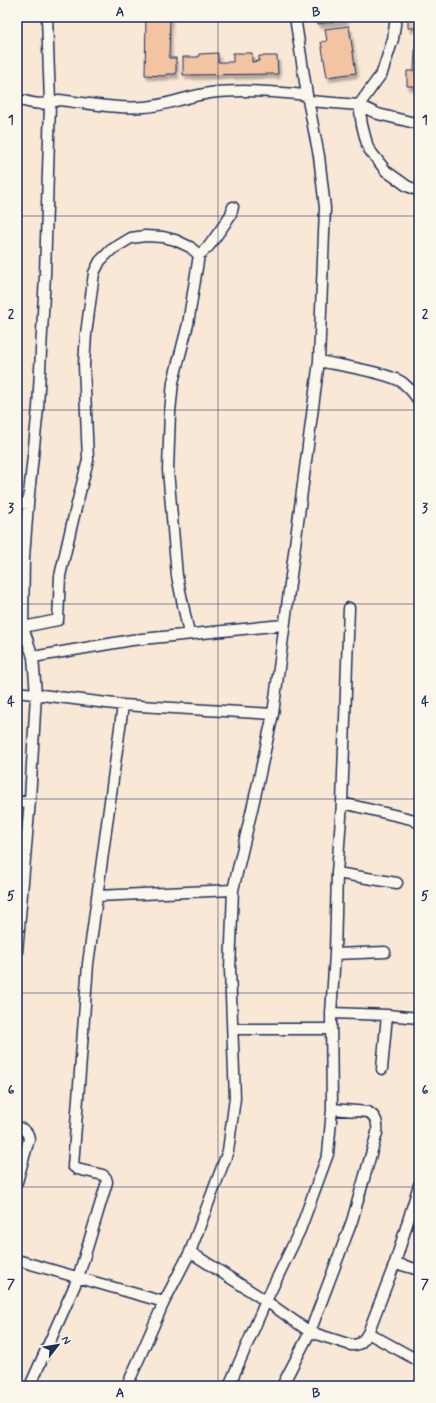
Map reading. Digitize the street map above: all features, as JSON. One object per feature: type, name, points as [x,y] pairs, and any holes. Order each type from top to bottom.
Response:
[{"type":"street","points":[[17,952],[30,800],[36,694],[33,658],[23,627],[24,558],[38,408],[45,275],[50,103],[47,17]]},
{"type":"street","points":[[127,1386],[164,1302],[190,1252],[228,1151],[235,1098],[230,970],[233,890],[273,714],[283,625],[319,361],[325,208],[295,17]]},
{"type":"street","points":[[396,17],[393,39],[382,73],[359,105],[368,148],[386,171],[407,186],[419,191]]},
{"type":"street","points":[[17,98],[36,105],[58,100],[110,106],[144,107],[209,93],[256,90],[359,105],[378,114],[419,124]]},
{"type":"street","points":[[189,634],[177,576],[168,470],[170,412],[173,382],[188,324],[199,255],[209,246],[224,225],[231,214],[233,207]]},
{"type":"street","points":[[23,627],[58,620],[60,576],[88,460],[84,365],[86,334],[94,273],[100,262],[111,250],[131,238],[145,236],[163,237],[175,240],[190,247],[199,255]]},
{"type":"street","points":[[319,361],[382,375],[403,382],[419,402]]},
{"type":"street","points":[[17,503],[28,504]]},
{"type":"street","points":[[229,1386],[266,1301],[300,1230],[328,1154],[332,1109],[331,1013],[335,954],[337,873],[342,803],[348,608]]},
{"type":"street","points":[[33,658],[132,640],[283,625]]},
{"type":"street","points":[[17,692],[123,705],[273,714]]},
{"type":"street","points":[[30,1386],[78,1278],[107,1182],[103,1175],[77,1169],[73,1166],[88,964],[123,705]]},
{"type":"street","points":[[17,803],[30,800]]},
{"type":"street","points":[[342,803],[412,819],[419,823]]},
{"type":"street","points":[[337,873],[397,882]]},
{"type":"street","points":[[97,896],[233,890]]},
{"type":"street","points":[[335,954],[385,952]]},
{"type":"street","points":[[331,1013],[419,1018]]},
{"type":"street","points":[[382,1068],[387,1015]]},
{"type":"street","points":[[233,1029],[332,1029]]},
{"type":"street","points":[[282,1386],[310,1332],[352,1221],[377,1133],[378,1124],[372,1114],[368,1112],[332,1109]]},
{"type":"street","points":[[17,1127],[25,1130],[29,1134],[29,1139],[17,1182]]},
{"type":"street","points":[[190,1252],[266,1301],[310,1332],[351,1346],[357,1345],[362,1342],[368,1333],[395,1262],[419,1185]]},
{"type":"street","points":[[17,1260],[164,1302]]},
{"type":"street","points":[[395,1262],[419,1270]]},
{"type":"street","points":[[368,1333],[419,1361]]},
{"type":"building","points":[[146,17],[170,17],[169,58],[176,58],[176,74],[166,74],[166,76],[145,75]]},
{"type":"building","points":[[317,17],[346,17],[346,20],[318,24]]},
{"type":"building","points":[[408,17],[419,17],[419,92],[414,91],[414,86],[407,86],[407,71],[414,71],[416,28],[408,28]]},
{"type":"building","points":[[349,26],[356,73],[327,77],[321,42],[327,41],[325,29]]},
{"type":"building","points":[[218,53],[218,62],[233,62],[233,53],[252,53],[252,62],[259,61],[259,56],[277,56],[278,74],[183,75],[183,57],[199,57],[199,54]]}]
